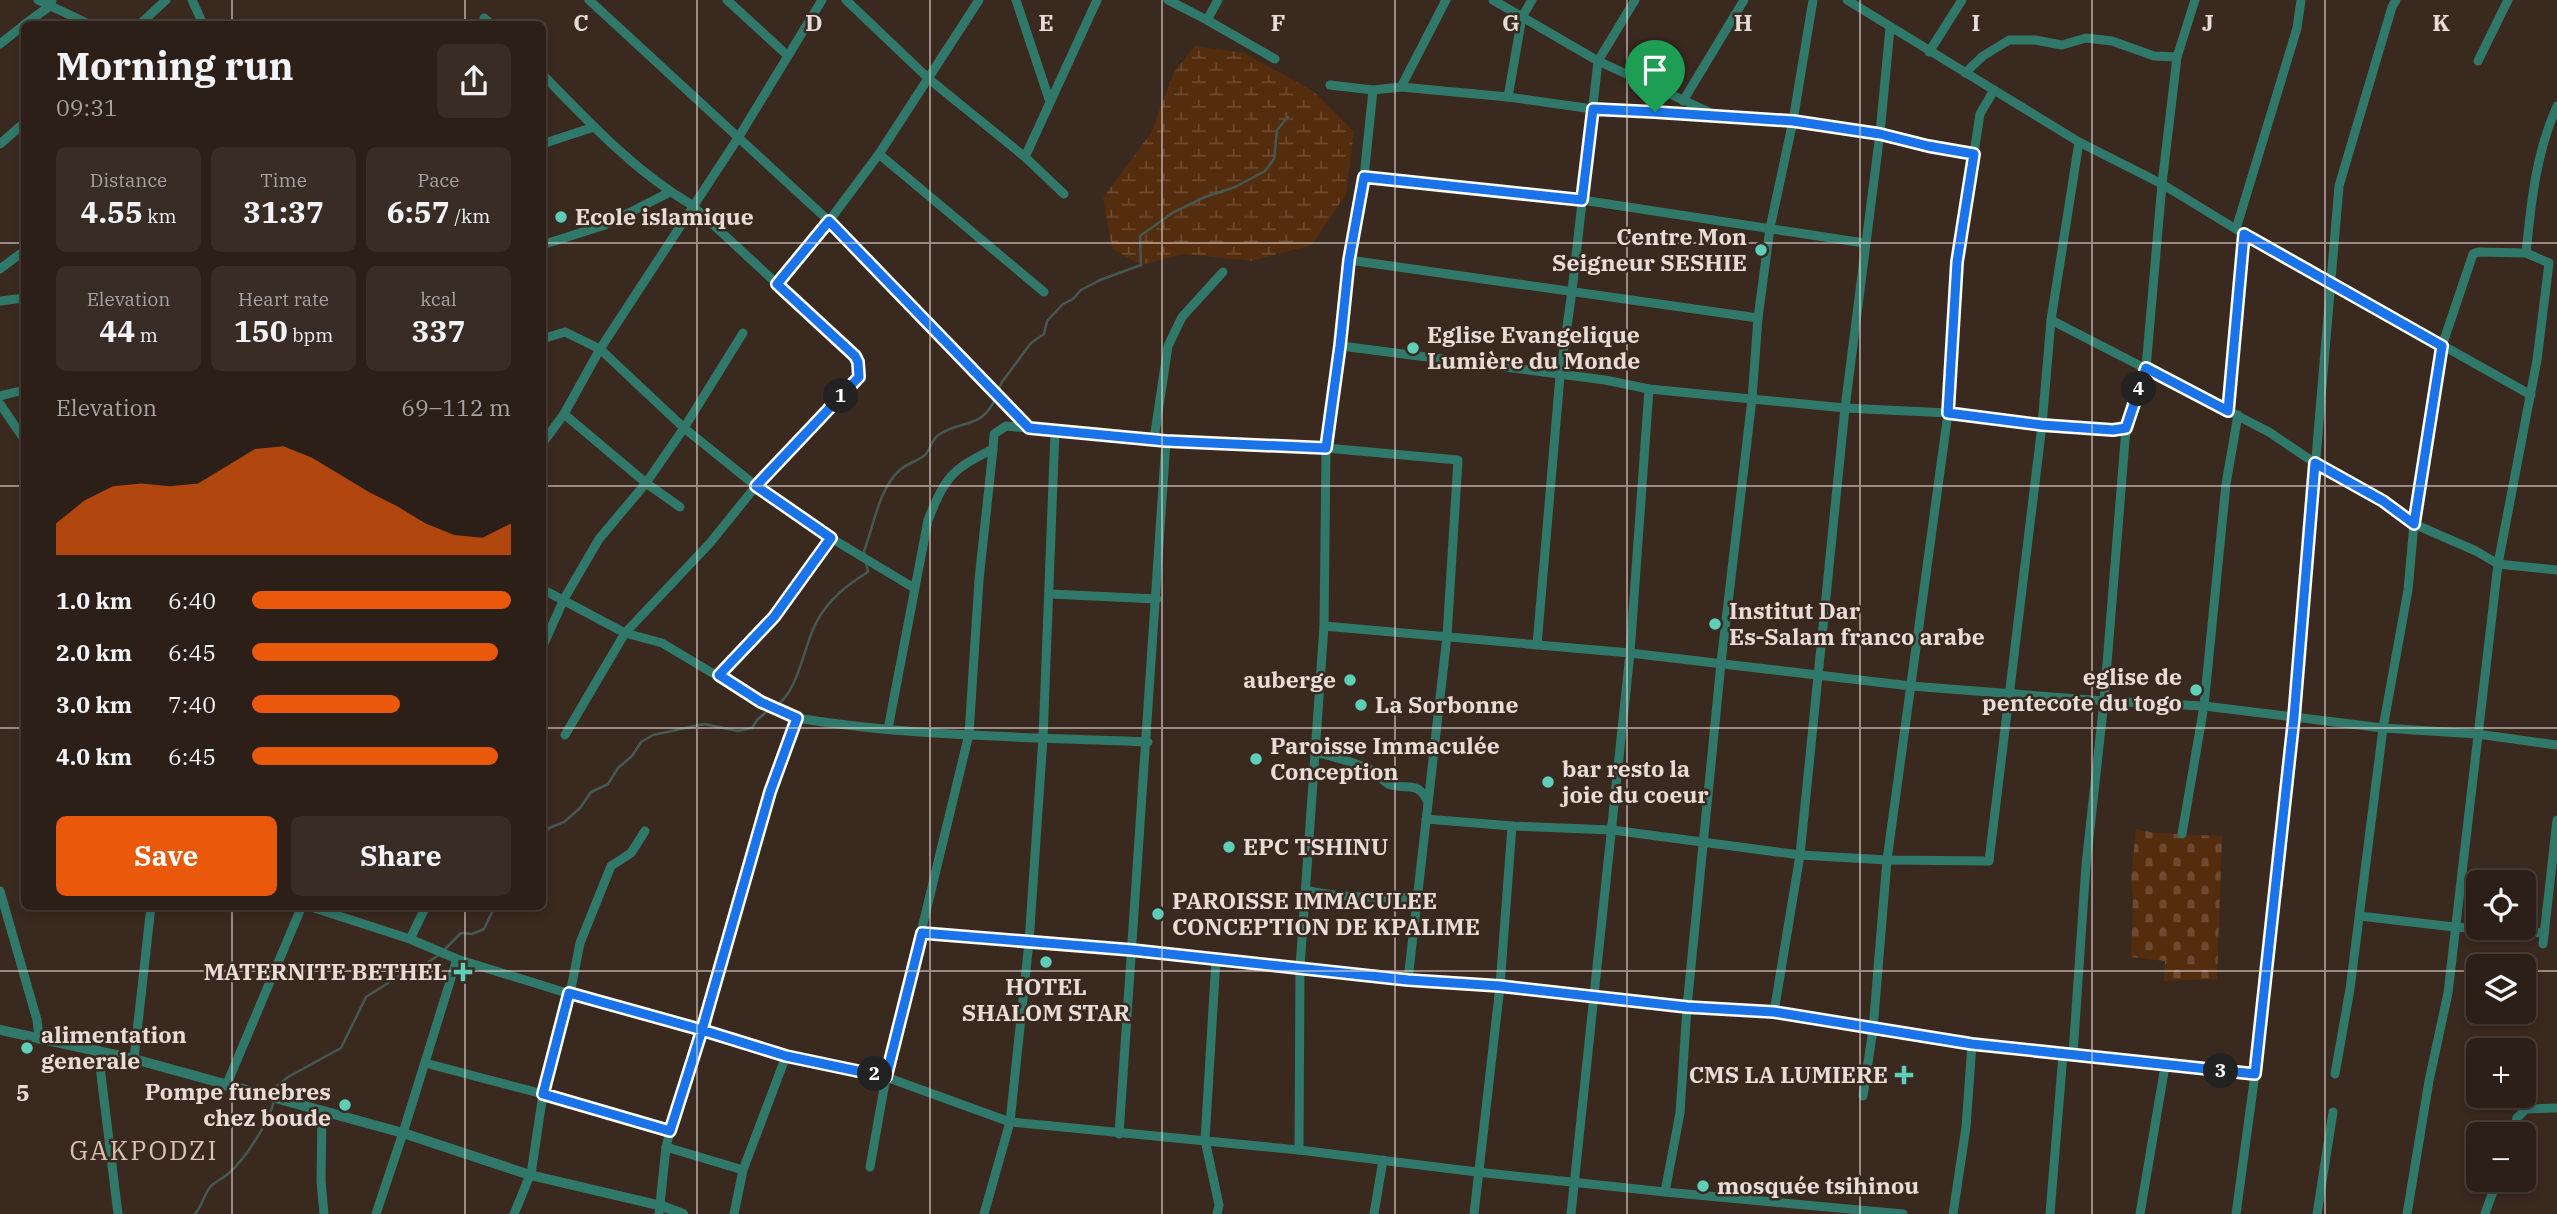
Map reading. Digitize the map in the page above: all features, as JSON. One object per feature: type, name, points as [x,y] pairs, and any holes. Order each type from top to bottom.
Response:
[{"type":"street","points":[[37,0],[51,3],[84,21]]},
{"type":"street","points":[[142,21],[166,0]]},
{"type":"street","points":[[192,0],[202,21]]},
{"type":"street","points":[[589,0],[829,221],[1029,428]]},
{"type":"street","points":[[727,0],[787,55]]},
{"type":"street","points":[[546,439],[565,414],[600,349],[738,138],[822,0]]},
{"type":"street","points":[[846,0],[929,79],[1025,157],[1064,194]]},
{"type":"street","points":[[777,284],[879,154],[979,0]]},
{"type":"street","points":[[1016,0],[1050,102]]},
{"type":"street","points":[[1025,157],[1097,0]]},
{"type":"street","points":[[1168,0],[1275,59]]},
{"type":"street","points":[[1207,20],[1218,0]]},
{"type":"street","points":[[1401,87],[1446,0]]},
{"type":"street","points":[[1493,0],[1598,61],[1716,115]]},
{"type":"street","points":[[1508,97],[1522,17],[1532,0]]},
{"type":"street","points":[[1537,645],[1560,376],[1598,61],[1635,0]]},
{"type":"street","points":[[1683,101],[1744,0]]},
{"type":"street","points":[[1665,1192],[1681,1113],[1687,1007],[1721,663],[1752,399],[1758,318],[1770,228],[1793,121],[1813,0]]},
{"type":"street","points":[[1929,52],[1962,0]]},
{"type":"street","points":[[2050,1214],[2104,701],[2126,428],[2146,368],[2162,184],[2177,57],[2195,0]]},
{"type":"street","points":[[2228,411],[2240,232],[2297,28],[2301,0]]},
{"type":"street","points":[[2236,1214],[2255,1074],[2294,717],[2339,186],[2396,0]]},
{"type":"street","points":[[2478,61],[2508,0]]},
{"type":"street","points":[[1850,1],[1889,28],[2079,142],[2162,184],[2240,232],[2530,395]]},
{"type":"street","points":[[30,21],[51,3]]},
{"type":"street","points":[[0,44],[21,28]]},
{"type":"street","points":[[1774,1012],[1800,855],[1845,408],[1880,134],[1889,28]]},
{"type":"street","points":[[1965,73],[1983,56],[2009,40],[2035,40],[2062,45],[2086,38],[2112,41],[2154,56],[2177,57]]},
{"type":"street","points":[[546,78],[594,127],[670,192],[692,205],[855,356],[859,369],[859,377],[756,486],[709,543],[625,633],[565,734]]},
{"type":"street","points":[[1331,85],[1373,90],[1401,87],[1508,97],[1593,109],[1793,121],[1880,134],[1974,154]]},
{"type":"street","points":[[1299,1150],[1300,967],[1324,626],[1326,448],[1349,260],[1364,177],[1373,90]]},
{"type":"street","points":[[1863,1096],[1873,1029],[1887,860],[1948,413],[1957,262],[1980,114],[1994,90]]},
{"type":"street","points":[[2526,253],[2532,187],[2549,124],[2557,106]]},
{"type":"street","points":[[2,139],[21,125]]},
{"type":"street","points":[[546,143],[594,127]]},
{"type":"street","points":[[1426,818],[1512,826],[1612,830],[1800,855],[1887,860],[1989,861],[2042,425],[2051,320],[2079,142]]},
{"type":"street","points":[[879,154],[1044,292]]},
{"type":"street","points":[[1364,177],[1582,200],[1864,243]]},
{"type":"street","points":[[546,244],[590,231],[670,192]]},
{"type":"street","points":[[2335,1074],[2360,916],[2383,728],[2408,590],[2414,524],[2442,346],[2473,254],[2478,251],[2526,253],[2549,263],[2530,395],[2498,564],[2448,993],[2429,1081],[2407,1214]]},
{"type":"street","points":[[0,269],[21,253]]},
{"type":"street","points":[[1349,260],[1758,318]]},
{"type":"street","points":[[1154,439],[1168,346],[1182,317],[1223,272]]},
{"type":"street","points":[[0,301],[21,298]]},
{"type":"street","points":[[2051,320],[2238,415],[2383,501],[2414,524],[2476,551],[2498,564],[2557,570]]},
{"type":"street","points":[[546,338],[565,332],[600,349],[684,428],[756,486],[831,538],[914,588]]},
{"type":"street","points":[[546,639],[564,599],[599,539],[646,483],[743,333]]},
{"type":"street","points":[[1340,346],[1605,380],[1649,389],[1845,408],[1948,413],[2042,425],[2113,430],[2126,428]]},
{"type":"street","points":[[1571,1214],[1630,653],[1649,389]]},
{"type":"street","points":[[0,396],[21,391]]},
{"type":"street","points":[[0,404],[21,435]]},
{"type":"street","points":[[565,414],[646,483],[680,507]]},
{"type":"street","points":[[2182,834],[2204,706],[2226,484],[2238,415]]},
{"type":"street","points":[[870,1167],[886,1077],[969,734],[978,580],[994,434],[1006,426],[1166,441],[1326,448],[1458,460],[1447,636],[1408,980]]},
{"type":"street","points":[[984,1214],[1010,1122],[1029,942],[1043,738],[1055,431]]},
{"type":"street","points":[[1119,1134],[1166,441]]},
{"type":"street","points":[[888,729],[928,520],[941,489],[961,465],[993,449]]},
{"type":"street","points":[[719,675],[774,617],[831,538]]},
{"type":"street","points":[[546,591],[625,633],[662,643],[761,702],[797,718],[888,729],[1147,742]]},
{"type":"street","points":[[1050,594],[1157,600]]},
{"type":"street","points":[[1324,626],[1630,653],[1911,686],[2204,706],[2383,728],[2477,734],[2557,745]]},
{"type":"street","points":[[660,1210],[670,1131],[702,1030],[770,792],[797,718]]},
{"type":"street","points":[[1315,752],[1360,765],[1377,773],[1388,784],[1416,787],[1428,802]]},
{"type":"street","points":[[2543,944],[2557,820]]},
{"type":"street","points":[[1474,1214],[1500,986],[1512,826]]},
{"type":"street","points":[[514,1214],[530,1175],[543,1094],[580,943],[611,866],[631,853],[645,831]]},
{"type":"street","points":[[1306,890],[1372,899],[1417,898]]},
{"type":"street","points":[[0,891],[37,1020],[39,1039]]},
{"type":"street","points":[[134,1059],[151,910]]},
{"type":"street","points":[[226,1086],[300,910]]},
{"type":"street","points":[[320,910],[410,939],[457,959],[786,1056],[886,1077],[1010,1122],[1299,1150],[1665,1192],[1903,1214]]},
{"type":"street","points":[[410,939],[424,910]]},
{"type":"street","points":[[2360,916],[2454,927],[2544,933]]},
{"type":"street","points":[[922,933],[1132,950],[1687,1007],[1774,1012],[1972,1044],[2255,1074]]},
{"type":"street","points":[[376,1214],[457,959]]},
{"type":"street","points":[[1216,959],[1205,1140],[1219,1205],[1217,1214]]},
{"type":"street","points":[[0,1030],[134,1059],[403,1133],[530,1175],[683,1214]]},
{"type":"street","points":[[1953,1214],[1966,1127],[1972,1044]]},
{"type":"street","points":[[98,1050],[118,1214]]},
{"type":"street","points":[[734,1214],[743,1170],[786,1056]]},
{"type":"street","points":[[425,1063],[670,1131]]},
{"type":"street","points":[[2140,1214],[2165,1066]]},
{"type":"street","points":[[2516,1122],[2526,1109],[2557,1108]]},
{"type":"street","points":[[322,1112],[324,1214]]},
{"type":"street","points":[[2317,1214],[2333,1112]]},
{"type":"street","points":[[666,1147],[743,1170]]},
{"type":"street","points":[[1374,1214],[1383,1160]]},
{"type":"street","points":[[2485,1214],[2493,1192]]},
{"type":"green space","points":[[1195,46],[1244,53],[1313,91],[1354,132],[1346,194],[1312,245],[1252,261],[1184,254],[1141,265],[1112,249],[1103,198],[1151,133],[1174,72]]},
{"type":"green space","points":[[2136,829],[2154,833],[2222,836],[2217,979],[2164,981],[2165,961],[2131,957],[2131,880]]},
{"type":"waterway","points":[[998,390],[1031,343],[1044,334],[1047,321],[1063,304],[1100,280],[1141,265],[1140,236],[1174,212],[1205,197],[1235,187],[1265,171],[1274,159],[1277,130],[1288,117]]},
{"type":"waterway","points":[[865,556],[864,551],[882,496],[894,477],[904,467],[925,455],[940,434],[985,414],[996,397]]},
{"type":"waterway","points":[[777,705],[791,689],[812,631],[822,613],[839,593],[868,572],[866,562]]},
{"type":"waterway","points":[[546,832],[564,822],[580,808],[591,792],[608,784],[641,742],[653,735],[704,724],[738,731],[752,728],[771,708]]},
{"type":"waterway","points":[[444,950],[461,933],[472,934],[484,929],[493,910]]},
{"type":"waterway","points":[[275,1094],[277,1086],[288,1077],[341,1048],[366,997],[439,955]]},
{"type":"waterway","points":[[195,1214],[211,1186],[229,1173],[249,1149],[268,1118],[274,1100]]},
{"type":"place","name":"Ecole islamique","points":[[561,217]]},
{"type":"place","name":"Centre Mon Seigneur SESHIE","points":[[1761,250]]},
{"type":"place","name":"Eglise Evangelique Lumière du Monde","points":[[1413,348]]},
{"type":"place","name":"Institut Dar Es-Salam franco arabe","points":[[1715,624]]},
{"type":"place","name":"auberge","points":[[1350,680]]},
{"type":"place","name":"eglise de pentecote du togo","points":[[2196,690]]},
{"type":"place","name":"La Sorbonne","points":[[1361,705]]},
{"type":"place","name":"Paroisse Immaculée Conception","points":[[1256,759]]},
{"type":"place","name":"bar resto la joie du coeur","points":[[1548,782]]},
{"type":"place","name":"EPC TSHINU","points":[[1229,847]]},
{"type":"place","name":"PAROISSE IMMACULEE CONCEPTION DE KPALIME","points":[[1158,914]]},
{"type":"place","name":"HOTEL SHALOM STAR","points":[[1046,962]]},
{"type":"place","name":"MATERNITE BETHEL","points":[[463,972]]},
{"type":"place","name":"alimentation generale","points":[[27,1048]]},
{"type":"place","name":"CMS LA LUMIERE","points":[[1904,1075]]},
{"type":"place","name":"Pompe funebres chez boude","points":[[345,1105]]},
{"type":"place","name":"mosquée tsihinou","points":[[1703,1186]]},
{"type":"district","name":"GAKPODZI","points":[[144,1151]]},
{"type":"route","points":[[1655,112],[1593,109],[1582,200],[1364,177],[1349,260],[1326,448],[1166,441],[1029,428],[829,221],[777,284],[855,356],[859,377],[756,486],[831,538],[774,617],[719,675],[761,702],[797,718],[770,792],[702,1030],[569,993],[543,1094],[670,1131],[702,1030],[786,1056],[886,1077],[922,933],[1132,950],[1687,1007],[1774,1012],[1972,1044],[2255,1074],[2294,717],[2315,463],[2383,501],[2414,524],[2442,346],[2244,234],[2228,411],[2146,368],[2126,428],[2113,430],[2042,425],[1948,413],[1957,262],[1974,154],[1880,134],[1793,121],[1655,112]]}]
